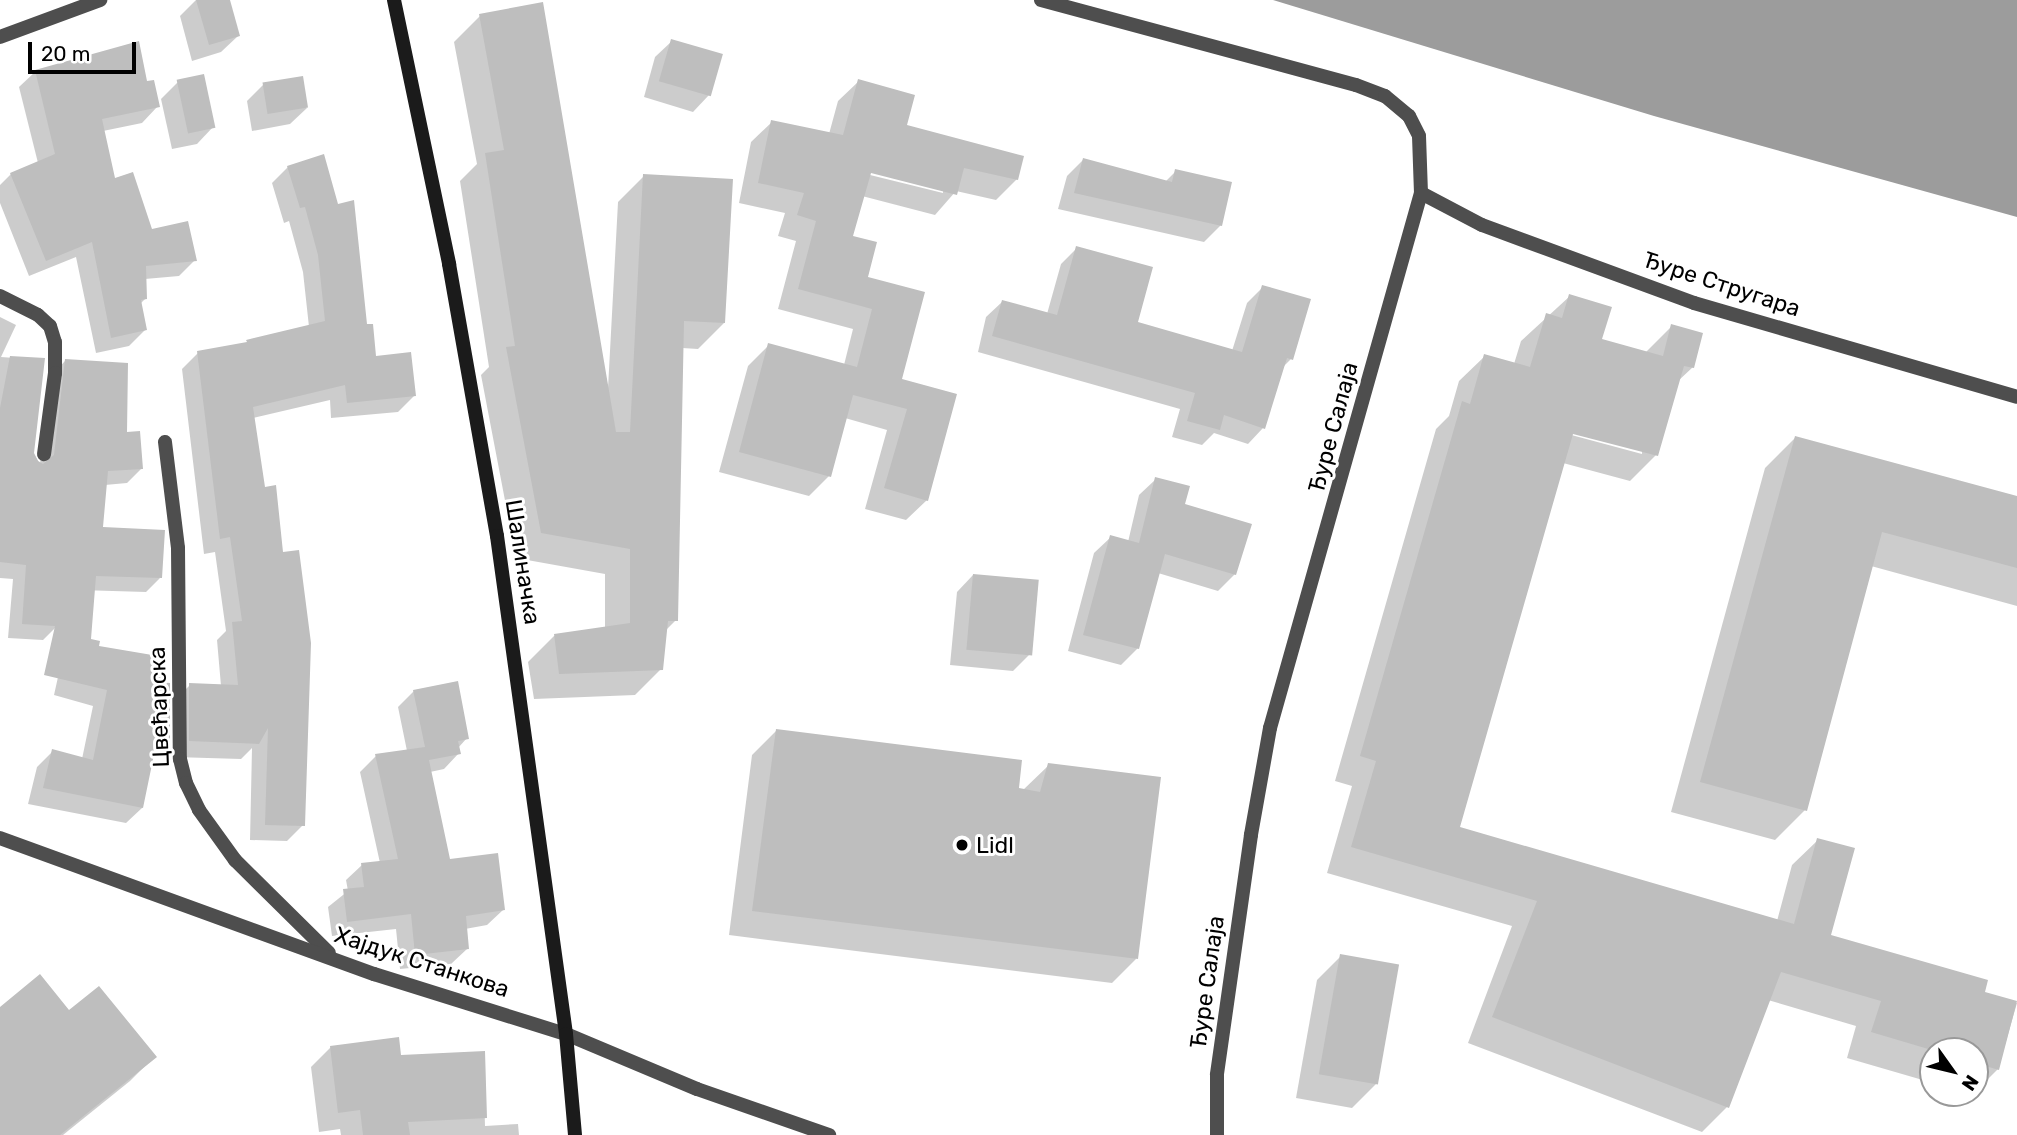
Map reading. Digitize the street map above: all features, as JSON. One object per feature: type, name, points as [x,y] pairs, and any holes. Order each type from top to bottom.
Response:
[{"type":"main road","name":"Шалиначка","points":[[394,0],[449,264],[495,523],[566,1034],[575,1135]]},
{"type":"street","points":[[0,37],[100,0]]},
{"type":"street","name":"Ђуре Салаја","points":[[1041,0],[1356,85],[1385,96],[1409,116],[1419,136],[1421,192],[1270,728],[1251,835],[1217,1075],[1217,1135]]},
{"type":"street","name":"Ђуре Стругара","points":[[1421,192],[1482,225],[1695,303],[2017,397]]},
{"type":"street","points":[[0,296],[38,315],[50,327],[55,342],[55,373],[44,454]]},
{"type":"street","name":"Цвећарска","points":[[165,442],[178,548],[180,759],[186,783],[199,810],[235,860],[333,957]]},
{"type":"street","name":"Хајдук Станкова","points":[[0,838],[374,974],[566,1034],[696,1089],[829,1135]]},
{"type":"shaded area","points":[[1273,0],[2017,0],[2017,217],[1654,116]]},
{"type":"building","points":[[196,0],[230,0],[240,36],[209,45]]},
{"type":"building","points":[[543,2],[616,432],[630,432],[643,174],[733,179],[725,323],[684,321],[678,621],[668,621],[663,670],[559,674],[554,634],[630,623],[630,549],[541,533],[506,347],[515,346],[485,153],[504,150],[479,14]]},
{"type":"building","points":[[671,39],[723,54],[711,96],[659,81]]},
{"type":"building","points":[[139,41],[147,81],[154,80],[160,107],[102,119],[115,178],[133,172],[152,229],[188,221],[197,261],[146,266],[147,299],[141,300],[147,330],[111,338],[92,242],[46,261],[10,173],[55,154],[35,70]]},
{"type":"building","points":[[204,74],[215,128],[188,134],[177,80]]},
{"type":"building","points":[[303,76],[308,108],[268,114],[263,82]]},
{"type":"building","points":[[858,79],[915,95],[907,125],[1024,156],[1018,180],[964,168],[957,195],[871,173],[853,236],[877,242],[868,277],[925,292],[902,379],[957,394],[928,501],[884,488],[907,409],[853,395],[831,477],[739,452],[768,343],[857,367],[872,309],[798,289],[816,221],[797,215],[804,193],[758,183],[771,120],[843,135]]},
{"type":"building","points":[[324,154],[338,204],[354,200],[367,324],[373,324],[376,356],[411,352],[416,396],[347,403],[345,385],[253,407],[265,487],[276,485],[283,552],[299,550],[311,643],[305,826],[265,825],[268,728],[259,744],[189,741],[189,683],[238,685],[232,622],[242,621],[230,537],[220,539],[197,351],[247,342],[246,340],[325,321],[318,255],[305,207],[300,208],[287,166]]},
{"type":"building","points":[[1083,158],[1172,182],[1175,169],[1232,182],[1222,226],[1074,193]]},
{"type":"building","points":[[1076,246],[1153,267],[1138,322],[1242,352],[1262,285],[1311,299],[1293,360],[1287,358],[1265,429],[1224,415],[1220,430],[1187,421],[1195,393],[992,336],[1002,300],[1057,315]]},
{"type":"building","points":[[1569,294],[1612,307],[1602,339],[1663,356],[1671,324],[1703,333],[1694,368],[1684,366],[1658,456],[1573,434],[1460,827],[1794,924],[1817,838],[1855,848],[1831,935],[1988,980],[1985,992],[2017,1001],[1999,1070],[1989,1067],[1989,1037],[1919,1037],[1919,1046],[1871,1032],[1881,1001],[1781,972],[1729,1108],[1492,1017],[1537,901],[1351,847],[1376,761],[1360,756],[1462,401],[1470,404],[1484,354],[1530,367],[1546,313],[1562,318]]},
{"type":"building","points":[[10,356],[45,358],[34,453],[43,464],[54,455],[65,359],[128,363],[127,432],[140,431],[143,469],[108,471],[103,527],[165,530],[162,578],[96,576],[91,639],[100,641],[99,646],[164,657],[160,682],[170,683],[170,741],[157,740],[143,808],[43,788],[52,749],[93,760],[107,690],[44,675],[55,626],[22,624],[26,565],[0,562],[0,408]]},
{"type":"building","points":[[1795,436],[2017,496],[2017,568],[1882,532],[1807,811],[1700,782]]},
{"type":"building","points":[[1155,477],[1190,486],[1185,504],[1252,524],[1236,575],[1165,554],[1139,649],[1083,635],[1110,535],[1139,543]]},
{"type":"building","points":[[973,574],[1039,580],[1032,655],[966,650]]},
{"type":"building","points":[[458,681],[469,739],[458,741],[461,754],[429,760],[450,859],[498,853],[505,910],[466,916],[469,949],[415,955],[411,914],[347,922],[343,889],[364,887],[361,863],[398,859],[375,754],[425,747],[413,690]]},
{"type":"building","points":[[776,729],[1022,760],[1019,788],[1040,792],[1048,763],[1161,777],[1138,959],[752,911]]},
{"type":"building","points":[[1340,954],[1399,964],[1378,1085],[1319,1074]]},
{"type":"building","points":[[40,974],[69,1010],[99,986],[157,1057],[60,1135],[0,1135],[0,1007]]},
{"type":"building","points":[[399,1037],[401,1055],[485,1051],[487,1118],[408,1122],[410,1135],[363,1135],[360,1110],[338,1113],[330,1046]]},
{"type":"place","name":"Lidl","points":[[962,845]]}]
